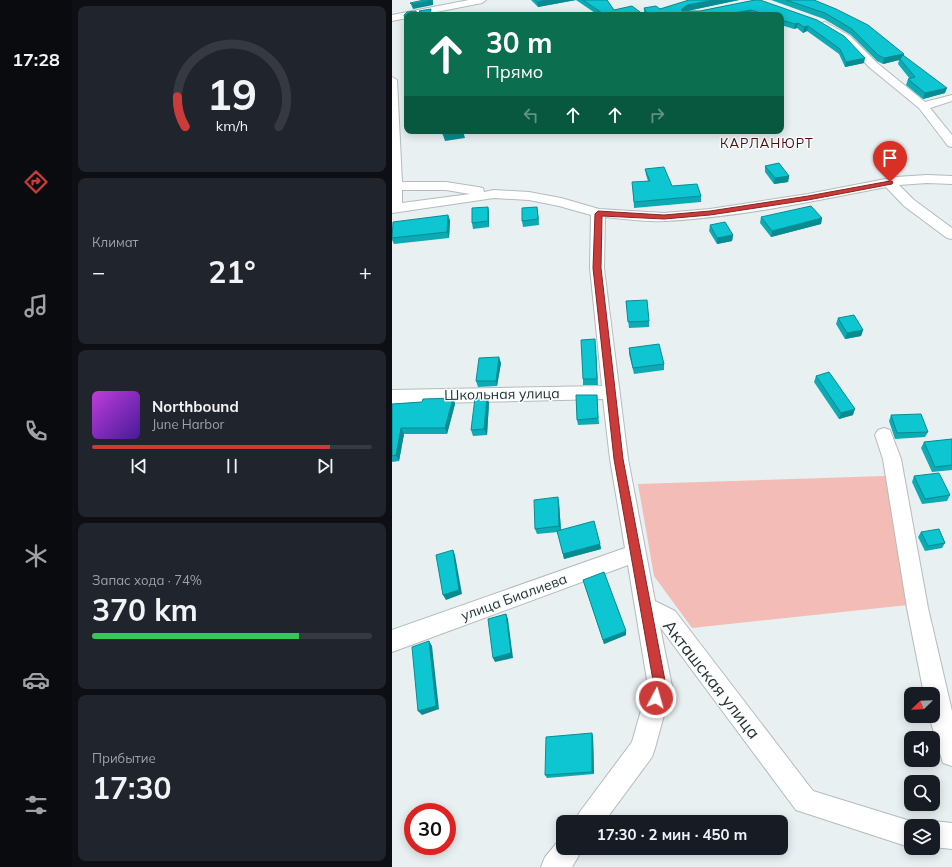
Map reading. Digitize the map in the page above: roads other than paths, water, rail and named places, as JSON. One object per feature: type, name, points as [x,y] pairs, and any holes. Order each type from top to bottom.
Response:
[{"type":"street","points":[[422,12],[482,0]]},
{"type":"street","points":[[392,18],[404,16]]},
{"type":"street","points":[[813,20],[847,38],[873,65],[924,106],[952,144]]},
{"type":"street","points":[[395,83],[394,208],[494,194]]},
{"type":"street","points":[[924,106],[952,98]]},
{"type":"street","points":[[395,186],[446,186],[494,194],[529,196],[561,202],[598,214],[664,217],[710,213],[808,198],[890,182],[927,179],[952,180]]},
{"type":"street","points":[[890,182],[909,203],[952,235]]},
{"type":"street","points":[[598,214],[597,268],[619,459],[645,607]]},
{"type":"street","name":"Школьная улица","points":[[392,396],[611,392]]},
{"type":"street","points":[[884,435],[892,459],[923,637],[940,714],[952,754]]},
{"type":"street","name":"улица Биалиева","points":[[392,641],[636,553]]},
{"type":"street","name":"Акташская улица","points":[[593,815],[643,748],[660,686],[645,607]]},
{"type":"street","name":"Акташская улица","points":[[645,607],[667,618],[805,801],[904,832]]},
{"type":"street","points":[[940,835],[952,836]]},
{"type":"street","points":[[555,867],[564,855]]},
{"type":"district","name":"КАРЛАНЮРТ","points":[[767,143]]}]
